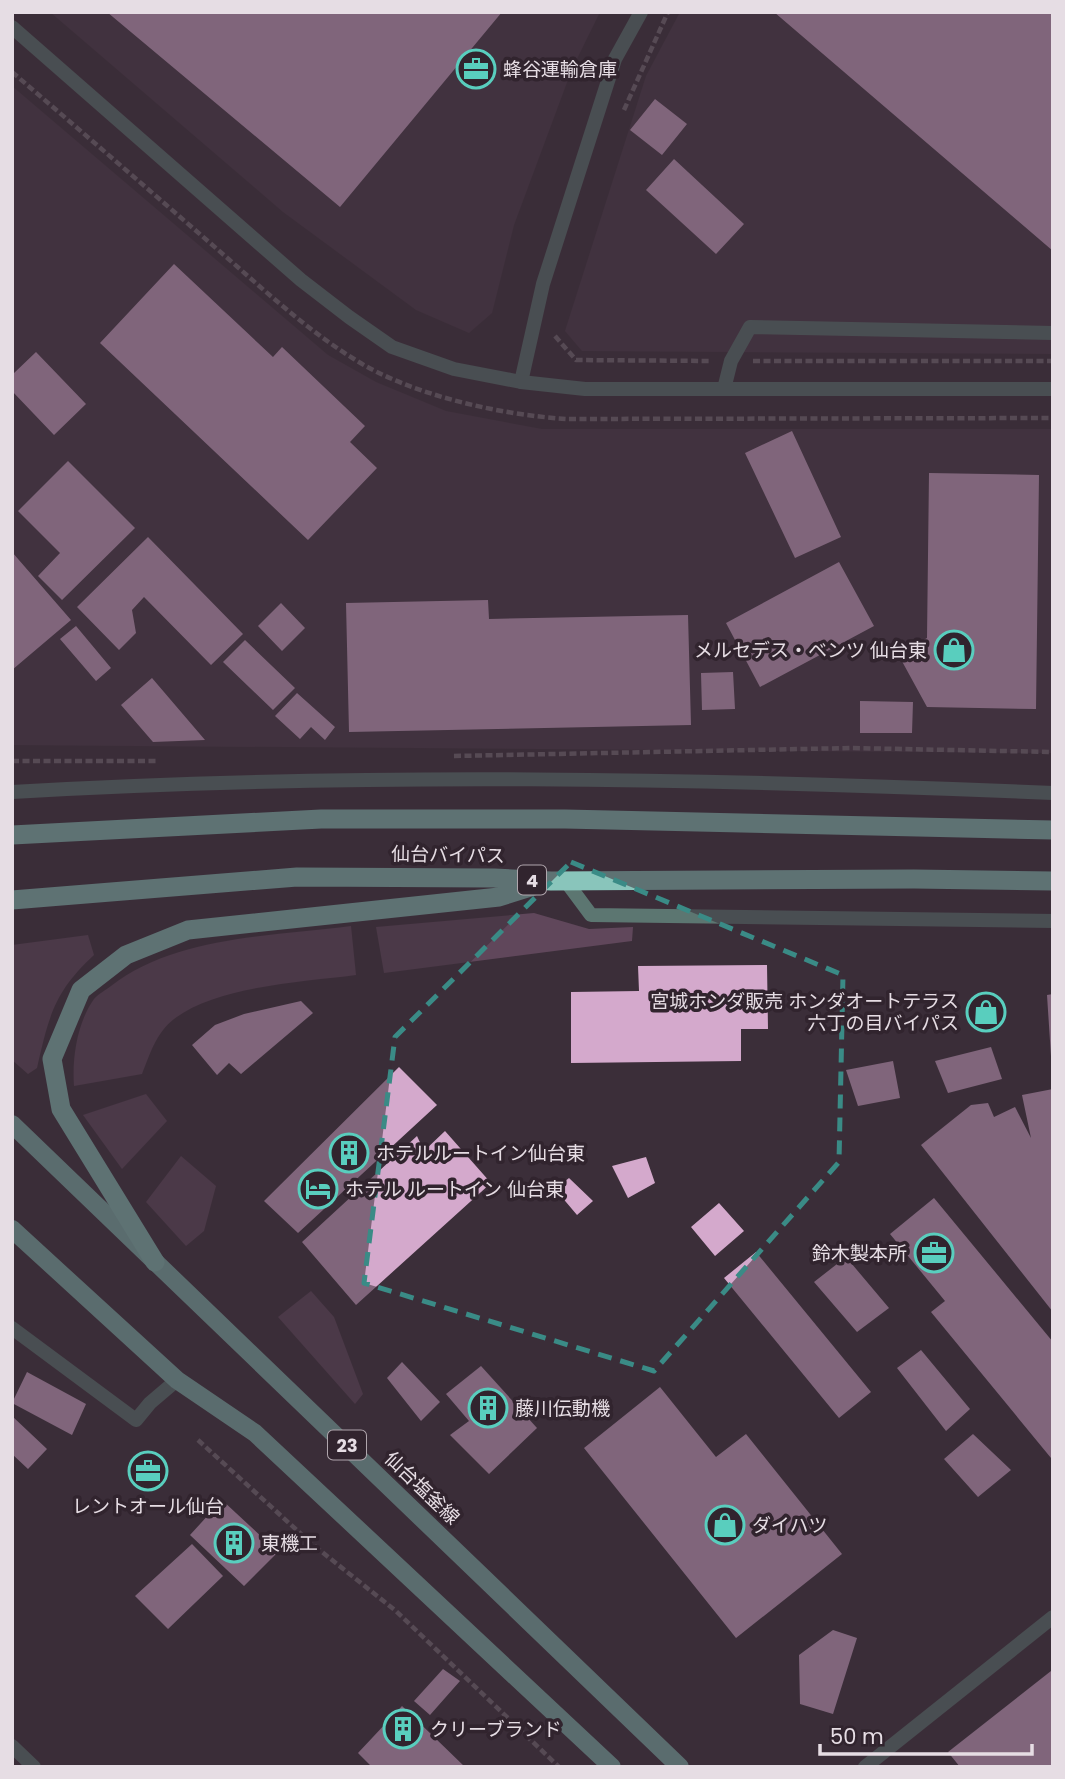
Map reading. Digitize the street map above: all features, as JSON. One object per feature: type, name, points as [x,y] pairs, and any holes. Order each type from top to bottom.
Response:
[{"type":"highway","name":"仙台バイパス","points":[[12,835],[321,819],[565,819],[1053,830]]},
{"type":"highway","name":"仙台バイパス","points":[[12,900],[297,877],[558,881],[914,878],[1053,881]]},
{"type":"highway","points":[[155,1262],[61,1109],[52,1059],[81,989],[126,955],[188,930],[499,897],[558,881]]},
{"type":"main road","name":"仙台塩釜線","points":[[12,1124],[680,1767]]},
{"type":"main road","points":[[12,1229],[177,1380],[255,1433],[612,1767]]},
{"type":"street","points":[[521,382],[544,284],[615,59],[641,12]]},
{"type":"street","points":[[12,27],[300,280],[392,347],[454,369],[521,382],[585,388],[1053,389]]},
{"type":"street","points":[[724,390],[730,361],[750,327],[1053,333]]},
{"type":"street","points":[[12,792],[162,783],[411,778],[661,781],[1053,793]]},
{"type":"street","points":[[558,881],[591,915],[1053,921]]},
{"type":"street","points":[[12,1328],[136,1420],[150,1403],[177,1380]]},
{"type":"street","points":[[865,1767],[1053,1617]]},
{"type":"street","points":[[12,1746],[34,1767]]},
{"type":"path","points":[[619,121],[668,12]]},
{"type":"path","points":[[12,72],[303,323],[355,360],[410,385],[457,401],[526,416],[567,419],[1053,418]]},
{"type":"path","points":[[558,325],[555,337],[576,360],[1053,361]]},
{"type":"path","points":[[449,756],[850,748],[1053,752]]},
{"type":"path","points":[[12,761],[164,761]]},
{"type":"path","points":[[198,1440],[312,1544],[396,1611],[559,1767]]},
{"type":"highlighted area","points":[[571,862],[843,975],[839,1162],[654,1371],[364,1283],[395,1037]]},
{"type":"shaded area","points":[[50,12],[600,12],[572,69],[514,225],[492,313],[469,333],[416,310],[283,212]]},
{"type":"shaded area","points":[[680,12],[1053,12],[1053,354],[582,351],[565,331],[646,76]]},
{"type":"shaded area","points":[[12,86],[328,355],[376,382],[446,411],[542,429],[1053,429],[1053,753],[12,745]]},
{"type":"shaded area","points":[[534,913],[589,929],[633,927],[632,941],[384,973],[376,927]]},
{"type":"shaded area","points":[[351,926],[356,975],[261,987],[213,999],[192,1008],[168,1025],[154,1044],[142,1074],[74,1086],[77,1041],[88,1008],[98,995],[137,969],[165,957],[226,941]]},
{"type":"shaded area","points":[[88,935],[94,955],[62,993],[45,1034],[37,1068],[28,1074],[12,1060],[12,945]]},
{"type":"shaded area","points":[[146,1094],[167,1121],[122,1169],[83,1115]]},
{"type":"shaded area","points":[[181,1156],[216,1186],[204,1231],[186,1246],[146,1202]]},
{"type":"shaded area","points":[[311,1291],[334,1317],[363,1394],[355,1404],[278,1317]]},
{"type":"building","points":[[107,12],[502,12],[340,207]]},
{"type":"building","points":[[774,12],[1053,12],[1053,251]]},
{"type":"building","points":[[655,99],[687,124],[662,155],[630,130]]},
{"type":"building","points":[[674,159],[744,224],[716,254],[646,190]]},
{"type":"building","points":[[174,264],[273,357],[282,347],[365,426],[350,442],[377,468],[308,540],[100,343]]},
{"type":"building","points":[[36,352],[86,404],[54,435],[12,391],[12,375]]},
{"type":"building","points":[[792,431],[841,537],[795,558],[745,453]]},
{"type":"building","points":[[68,461],[135,528],[62,600],[38,576],[60,553],[18,511]]},
{"type":"building","points":[[929,473],[1039,475],[1036,709],[927,707],[898,654],[927,638]]},
{"type":"building","points":[[148,537],[243,634],[211,665],[144,597],[132,610],[136,633],[119,650],[77,607]]},
{"type":"building","points":[[12,552],[71,620],[12,670]]},
{"type":"building","points":[[839,562],[874,626],[760,687],[726,623]]},
{"type":"building","points":[[488,600],[489,619],[688,615],[691,725],[349,732],[346,603]]},
{"type":"building","points":[[281,603],[305,628],[282,651],[258,626]]},
{"type":"building","points":[[76,626],[111,668],[96,681],[60,639]]},
{"type":"building","points":[[245,640],[295,688],[273,710],[223,662]]},
{"type":"building","points":[[733,672],[735,709],[702,710],[701,673]]},
{"type":"building","points":[[152,678],[205,740],[153,742],[121,705]]},
{"type":"building","points":[[297,693],[335,727],[325,740],[311,727],[300,739],[275,716]]},
{"type":"building","points":[[860,701],[913,702],[912,733],[860,733]]},
{"type":"building","points":[[767,965],[768,1029],[741,1029],[741,1061],[571,1063],[571,992],[639,991],[638,966]]},
{"type":"building","points":[[1053,994],[1053,1056],[1051,1056],[1047,995]]},
{"type":"building","points":[[301,1001],[313,1013],[241,1074],[229,1063],[217,1075],[192,1045],[215,1025],[244,1014]]},
{"type":"building","points":[[991,1047],[1002,1079],[948,1093],[935,1061]]},
{"type":"building","points":[[893,1061],[900,1098],[858,1106],[846,1070]]},
{"type":"building","name":"ホテルルートイン仙台東","points":[[399,1067],[437,1105],[298,1233],[264,1201]]},
{"type":"building","points":[[1053,1089],[1053,1312],[921,1145],[971,1105],[988,1103],[994,1117],[1015,1107],[1031,1138],[1022,1095]]},
{"type":"building","points":[[445,1131],[491,1183],[356,1305],[302,1242],[417,1136],[424,1151]]},
{"type":"building","points":[[646,1157],[655,1183],[628,1198],[612,1166]]},
{"type":"building","points":[[569,1178],[593,1201],[577,1215],[555,1189]]},
{"type":"building","points":[[934,1198],[1053,1342],[1051,1458],[931,1312],[945,1301],[890,1234]]},
{"type":"building","points":[[719,1203],[744,1231],[715,1256],[691,1227]]},
{"type":"building","points":[[756,1252],[871,1392],[839,1418],[724,1278]]},
{"type":"building","points":[[846,1257],[889,1308],[857,1332],[814,1282]]},
{"type":"building","points":[[921,1350],[970,1409],[946,1431],[897,1368]]},
{"type":"building","points":[[402,1362],[440,1402],[421,1421],[387,1378]]},
{"type":"building","name":"藤川伝動機","points":[[481,1366],[537,1428],[489,1474],[450,1435],[469,1421],[446,1394]]},
{"type":"building","points":[[27,1372],[86,1404],[72,1435],[12,1403]]},
{"type":"building","points":[[660,1387],[716,1457],[746,1434],[842,1554],[736,1638],[584,1448]]},
{"type":"building","points":[[12,1416],[47,1449],[28,1469],[12,1454]]},
{"type":"building","points":[[973,1434],[1011,1470],[978,1497],[944,1459]]},
{"type":"building","name":"東機工","points":[[222,1500],[278,1552],[244,1586],[190,1535]]},
{"type":"building","points":[[192,1544],[223,1576],[168,1629],[135,1596]]},
{"type":"building","points":[[833,1630],[857,1638],[833,1714],[800,1704],[799,1655]]},
{"type":"building","points":[[443,1669],[460,1681],[430,1715],[414,1701]]},
{"type":"building","points":[[1051,1671],[1053,1767],[960,1767],[948,1752]]},
{"type":"building","name":"クリーブランド","points":[[402,1706],[465,1767],[372,1767],[358,1753]]},
{"type":"place","name":"蜂谷運輸倉庫","points":[[476,69]]},
{"type":"place","name":"メルセデス・ベンツ 仙台東","points":[[954,650]]},
{"type":"place","name":"宮城ホンダ販売 ホンダオートテラス 六丁の目バイパス","points":[[986,1012]]},
{"type":"place","name":"ホテルルートイン仙台東","points":[[349,1153]]},
{"type":"place","name":"ホテル ルートイン 仙台東","points":[[318,1189]]},
{"type":"place","name":"鈴木製本所","points":[[934,1253]]},
{"type":"place","name":"藤川伝動機","points":[[488,1408]]},
{"type":"place","name":"レントオール仙台","points":[[148,1471]]},
{"type":"place","name":"ダイハツ","points":[[725,1525]]},
{"type":"place","name":"東機工","points":[[234,1543]]},
{"type":"place","name":"クリーブランド","points":[[403,1729]]}]
